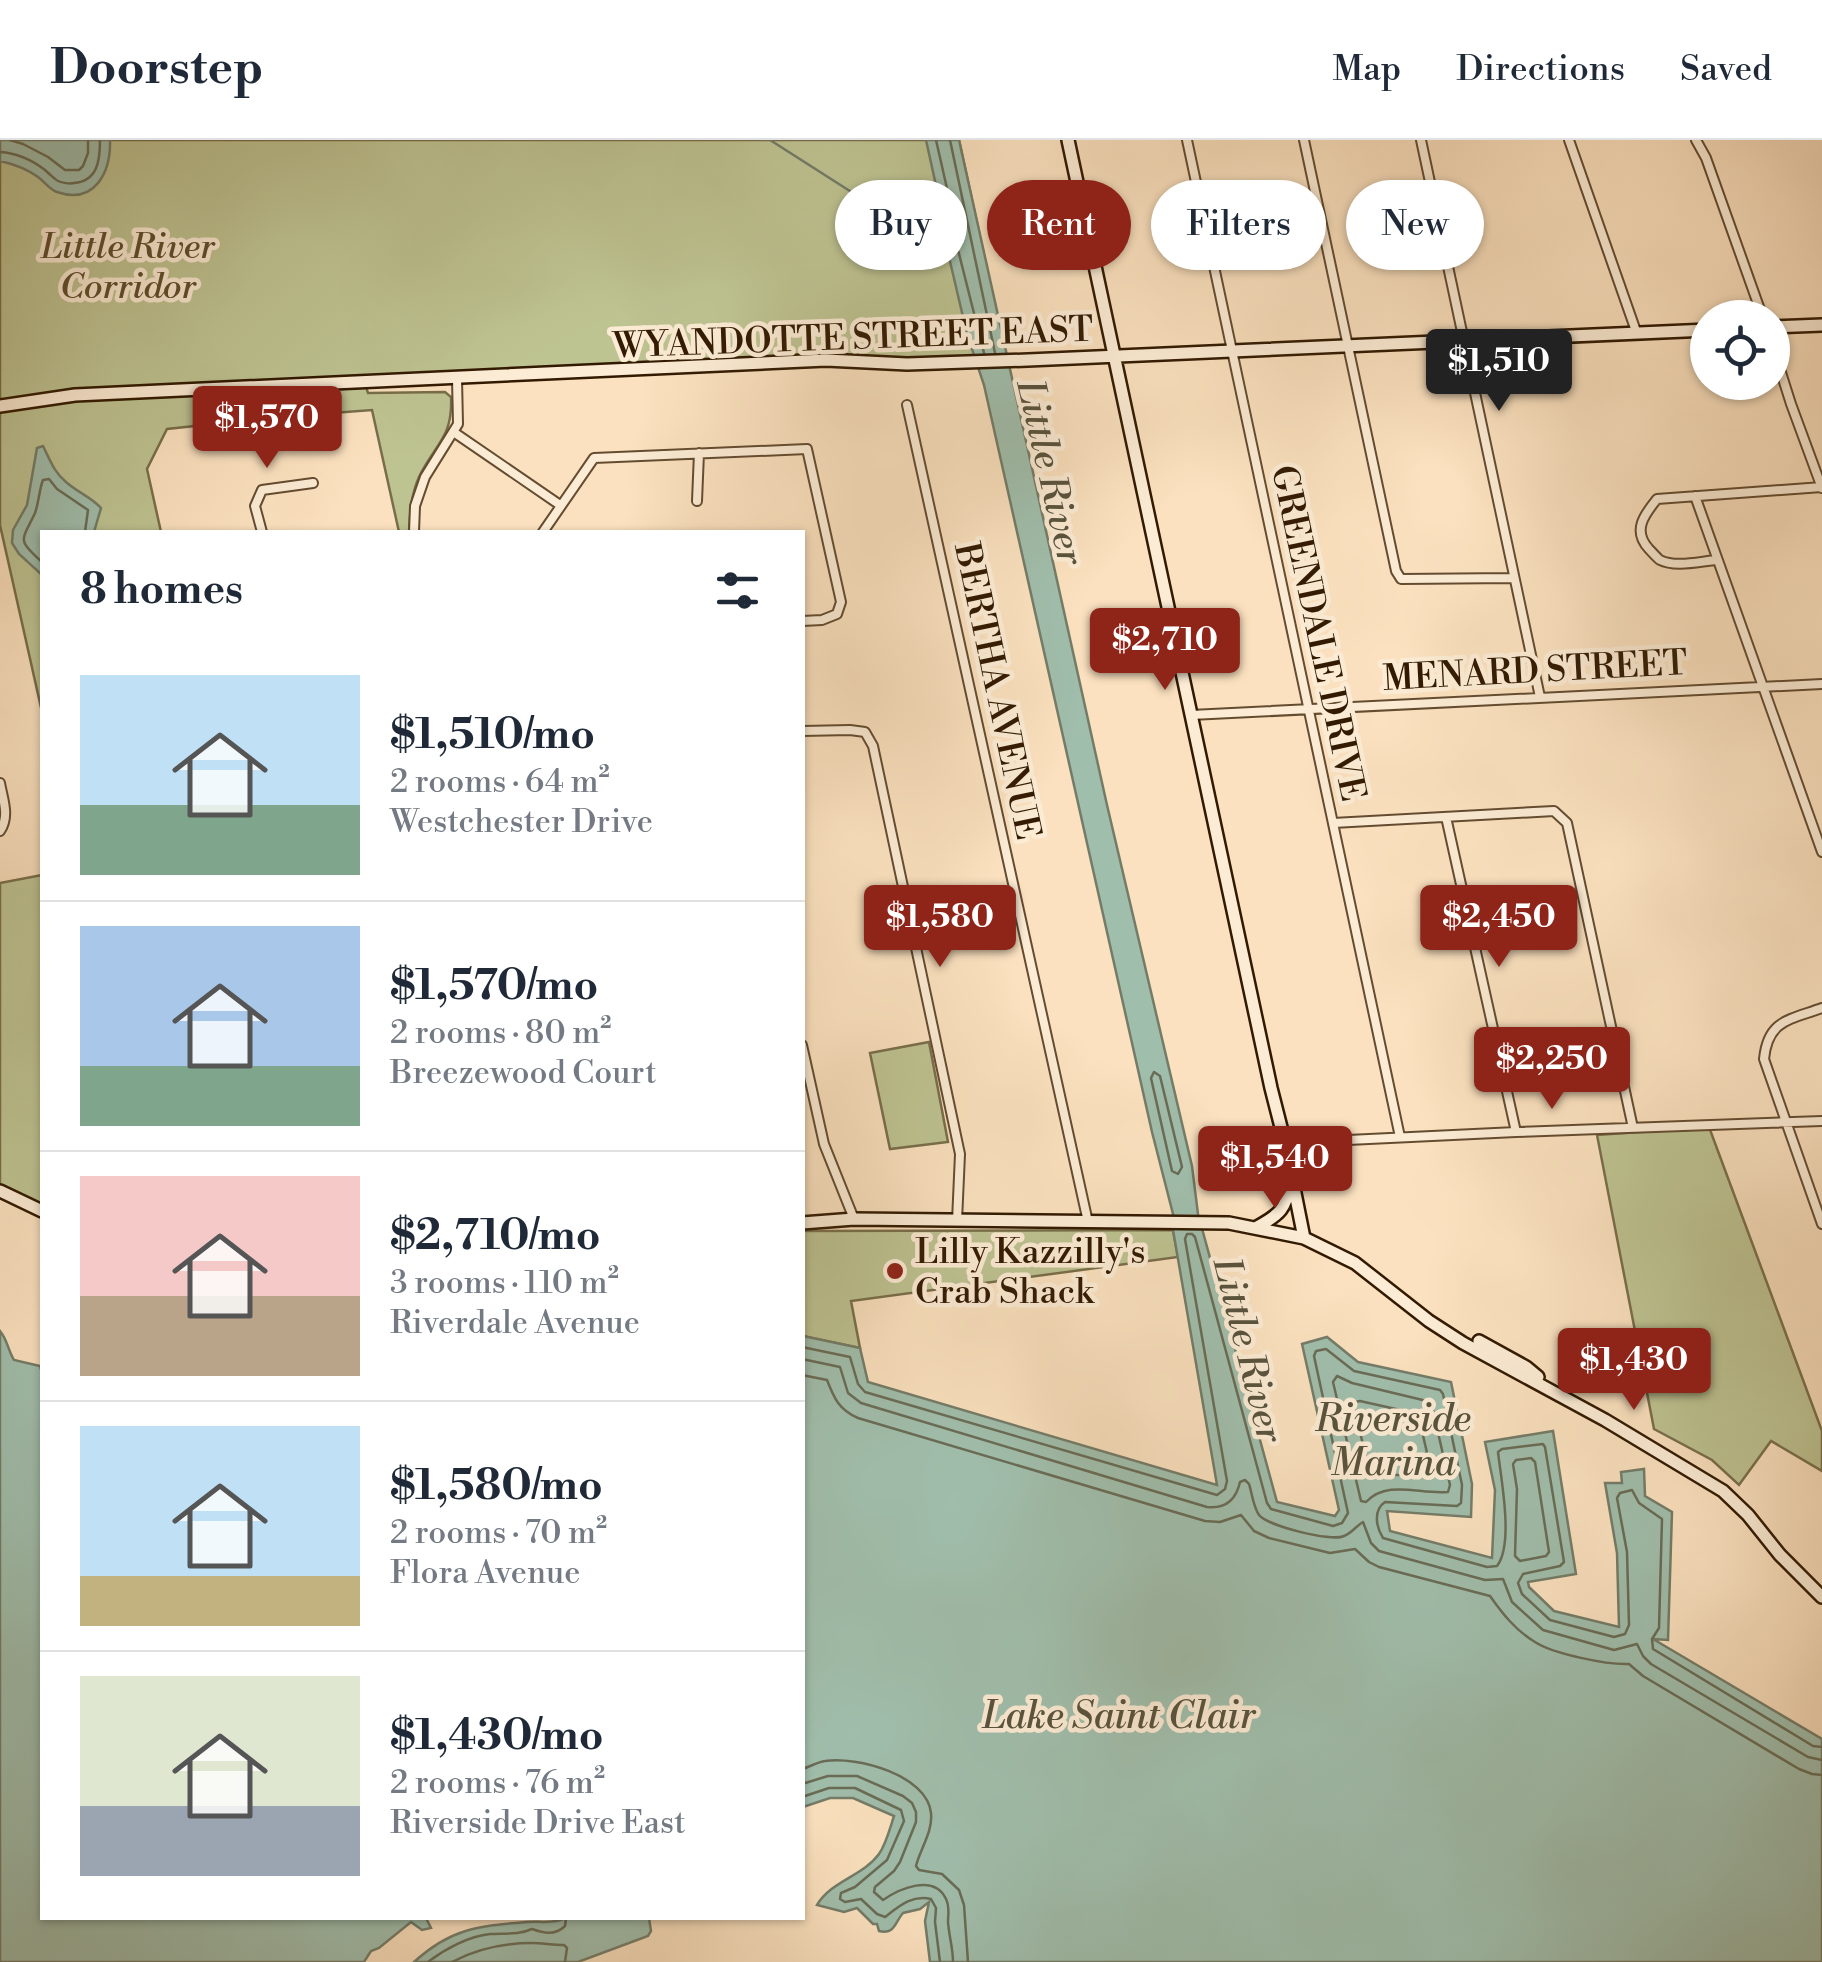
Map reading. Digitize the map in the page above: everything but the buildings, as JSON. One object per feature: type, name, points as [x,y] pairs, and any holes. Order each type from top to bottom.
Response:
[{"type":"street","points":[[1068,140],[1304,1238]]},
{"type":"street","name":"GREENDALE DRIVE","points":[[1186,140],[1400,1137]]},
{"type":"street","points":[[1304,140],[1396,570],[1401,580],[1513,578]]},
{"type":"street","points":[[1421,140],[1540,697]]},
{"type":"street","points":[[1568,140],[1637,334]]},
{"type":"street","points":[[1696,140],[1706,158],[1756,300]]},
{"type":"street","points":[[1790,326],[1822,325]]},
{"type":"street","name":"WYANDOTTE STREET EAST","points":[[0,406],[74,395],[826,360],[907,364],[1028,360],[1690,331]]},
{"type":"street","points":[[414,530],[415,506],[425,477],[458,424],[457,378]]},
{"type":"street","points":[[1718,560],[1659,560],[1643,543],[1643,516],[1657,499],[1822,488],[1790,400]]},
{"type":"street","name":"BERTHA AVENUE","points":[[907,405],[1088,1222]]},
{"type":"street","points":[[455,433],[560,505]]},
{"type":"street","points":[[543,530],[594,458],[807,449],[841,602],[837,614],[822,620],[805,620]]},
{"type":"street","points":[[697,501],[699,453]]},
{"type":"street","points":[[261,530],[255,506],[262,490],[313,483]]},
{"type":"street","points":[[1695,496],[1822,852]]},
{"type":"street","name":"MENARD STREET","points":[[1191,715],[1822,684]]},
{"type":"street","points":[[805,731],[865,732],[873,746],[960,1154],[957,1221]]},
{"type":"street","points":[[0,783],[6,811],[0,831]]},
{"type":"street","points":[[1333,823],[1554,811],[1567,823],[1633,1128]]},
{"type":"street","points":[[1446,817],[1516,1132]]},
{"type":"street","points":[[1822,1008],[1773,1030],[1766,1042],[1764,1059],[1822,1224]]},
{"type":"street","points":[[805,1058],[824,1144],[854,1219]]},
{"type":"street","points":[[1285,1143],[1822,1121]]},
{"type":"street","points":[[1258,1228],[1286,1206],[1292,1179]]},
{"type":"street","points":[[0,1191],[40,1209]]},
{"type":"street","points":[[805,1223],[854,1219],[1228,1223],[1304,1238],[1356,1263],[1463,1343],[1723,1491],[1822,1598]]},
{"type":"street","points":[[1480,1341],[1526,1367],[1561,1396]]},
{"type":"green space","name":"Little River Corridor","points":[[0,140],[959,140],[1007,361],[826,360],[365,383],[368,393],[445,392],[451,397],[446,432],[414,491],[409,530],[399,530],[372,410],[167,429],[147,469],[161,530],[40,530],[40,703],[0,525]]},
{"type":"green space","points":[[40,875],[40,1210],[0,1191],[0,883]]},
{"type":"green space","points":[[929,1042],[948,1142],[890,1149],[870,1053]]},
{"type":"green space","points":[[1709,1127],[1822,1431],[1822,1471],[1771,1441],[1739,1485],[1712,1460],[1654,1429],[1597,1135]]},
{"type":"green space","points":[[1173,1230],[1178,1257],[851,1301],[860,1348],[805,1336],[805,1231]]},
{"type":"water","points":[[0,140],[110,140],[110,152],[98,183],[91,190],[70,195],[54,191],[29,172],[0,161]]},
{"type":"water","name":"Lake Saint Clair","points":[[926,140],[959,140],[1192,1166],[1198,1214],[1277,1502],[1335,1516],[1339,1510],[1302,1344],[1327,1337],[1358,1362],[1451,1382],[1472,1484],[1471,1517],[1387,1511],[1390,1531],[1492,1558],[1495,1490],[1485,1442],[1553,1431],[1576,1574],[1528,1582],[1554,1611],[1619,1627],[1617,1553],[1605,1483],[1622,1483],[1621,1472],[1644,1469],[1645,1496],[1672,1512],[1668,1640],[1653,1639],[1822,1739],[1822,1962],[930,1962],[925,1921],[929,1902],[903,1913],[892,1929],[884,1932],[857,1908],[844,1912],[817,1905],[830,1890],[879,1854],[894,1816],[853,1798],[830,1798],[805,1806],[805,1336],[860,1348],[868,1382],[1217,1485],[1173,1214],[984,385],[952,270],[967,270],[967,180],[935,180]]},
{"type":"water","points":[[43,446],[62,478],[101,508],[95,530],[40,530],[40,573],[12,543],[13,530],[27,505],[37,448]]},
{"type":"water","points":[[0,1331],[14,1360],[40,1366],[40,1920],[427,1920],[431,1928],[422,1930],[411,1922],[371,1951],[364,1962],[0,1962]]},
{"type":"water","points":[[649,1920],[651,1931],[648,1936],[578,1962],[414,1962],[440,1942],[466,1931],[494,1925]]},
{"type":"waterway","points":[[770,140],[835,182]]},
{"type":"place","name":"Lilly Kazzilly's Crab Shack","points":[[895,1271]]},
{"type":"water label","name":"Little River","points":[[1051,472]]},
{"type":"water label","name":"Little River","points":[[1249,1350]]},
{"type":"water label","name":"Riverside Marina","points":[[1393,1440]]}]
